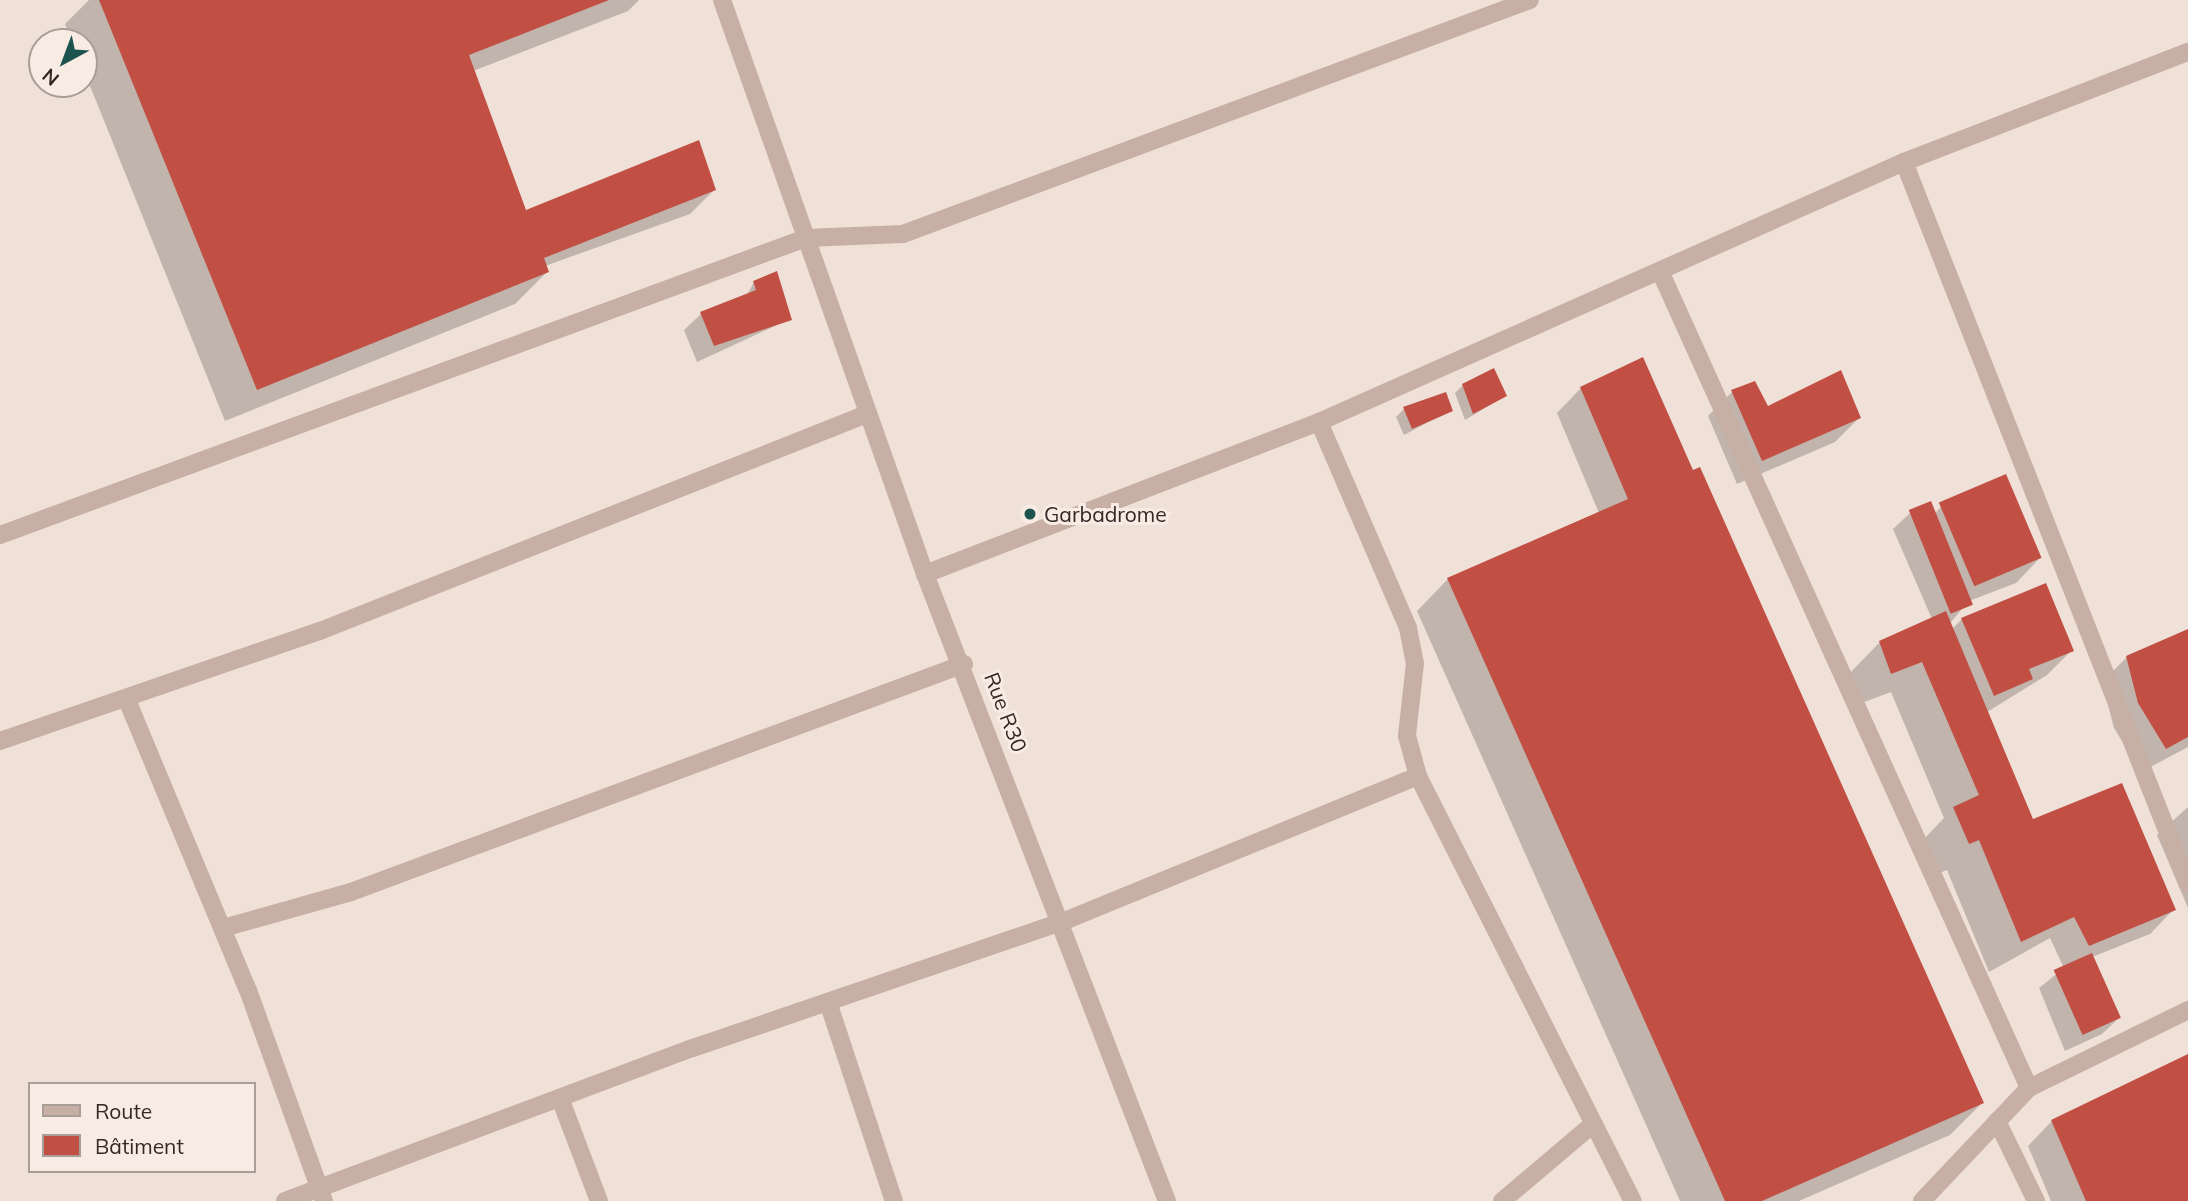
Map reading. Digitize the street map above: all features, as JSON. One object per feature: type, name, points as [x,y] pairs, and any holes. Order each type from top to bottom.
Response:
[{"type":"street","name":"Rue R30","points":[[722,0],[925,575],[964,664],[1167,1201]]},
{"type":"street","points":[[0,535],[806,238],[903,234],[1530,0]]},
{"type":"street","points":[[925,575],[1319,422],[1903,162],[2188,52]]},
{"type":"street","points":[[1903,162],[2188,884]]},
{"type":"street","points":[[1660,271],[2029,1088]]},
{"type":"street","points":[[0,741],[127,700],[320,631],[867,414]]},
{"type":"street","points":[[1319,422],[1408,628],[1415,663],[1407,736],[1418,776],[1633,1201]]},
{"type":"street","points":[[223,928],[374,884],[964,664]]},
{"type":"street","points":[[127,700],[223,928],[321,1195]]},
{"type":"street","points":[[285,1201],[321,1195],[560,1098],[1062,922],[1418,776]]},
{"type":"street","points":[[828,1002],[894,1201]]},
{"type":"street","points":[[1922,1201],[2029,1088],[2188,1010]]},
{"type":"street","points":[[560,1098],[599,1201]]},
{"type":"street","points":[[1997,1121],[2036,1201]]},
{"type":"street","points":[[1502,1201],[1593,1124]]},
{"type":"building","points":[[99,0],[609,0],[469,55],[526,210],[699,140],[716,190],[544,258],[549,272],[257,390]]},
{"type":"building","points":[[777,271],[792,320],[714,346],[700,312],[756,290],[753,281]]},
{"type":"building","points":[[1643,357],[1693,470],[1700,467],[1984,1103],[1762,1201],[1725,1201],[1447,578],[1628,499],[1580,387]]},
{"type":"building","points":[[1494,368],[1507,396],[1473,414],[1462,384]]},
{"type":"building","points":[[1841,370],[1861,418],[1762,461],[1731,390],[1755,381],[1768,406]]},
{"type":"building","points":[[1446,392],[1453,411],[1412,429],[1403,407]]},
{"type":"building","points":[[2006,474],[2042,558],[1974,586],[1939,503]]},
{"type":"building","points":[[1931,501],[1973,605],[1951,614],[1909,510]]},
{"type":"building","points":[[2046,583],[2074,651],[2029,669],[2033,679],[1994,696],[1961,618]]},
{"type":"building","points":[[1946,611],[2033,819],[2122,783],[2176,910],[2089,946],[2074,917],[2021,942],[1979,840],[1969,844],[1953,807],[1979,795],[1922,662],[1891,674],[1879,641]]},
{"type":"building","points":[[2188,629],[2188,737],[2166,749],[2138,703],[2126,656]]},
{"type":"building","points":[[2092,953],[2121,1018],[2083,1035],[2054,970]]},
{"type":"building","points":[[2188,1054],[2188,1201],[2086,1201],[2051,1120]]},
{"type":"place","name":"Garbadrome","points":[[1030,514]]}]
